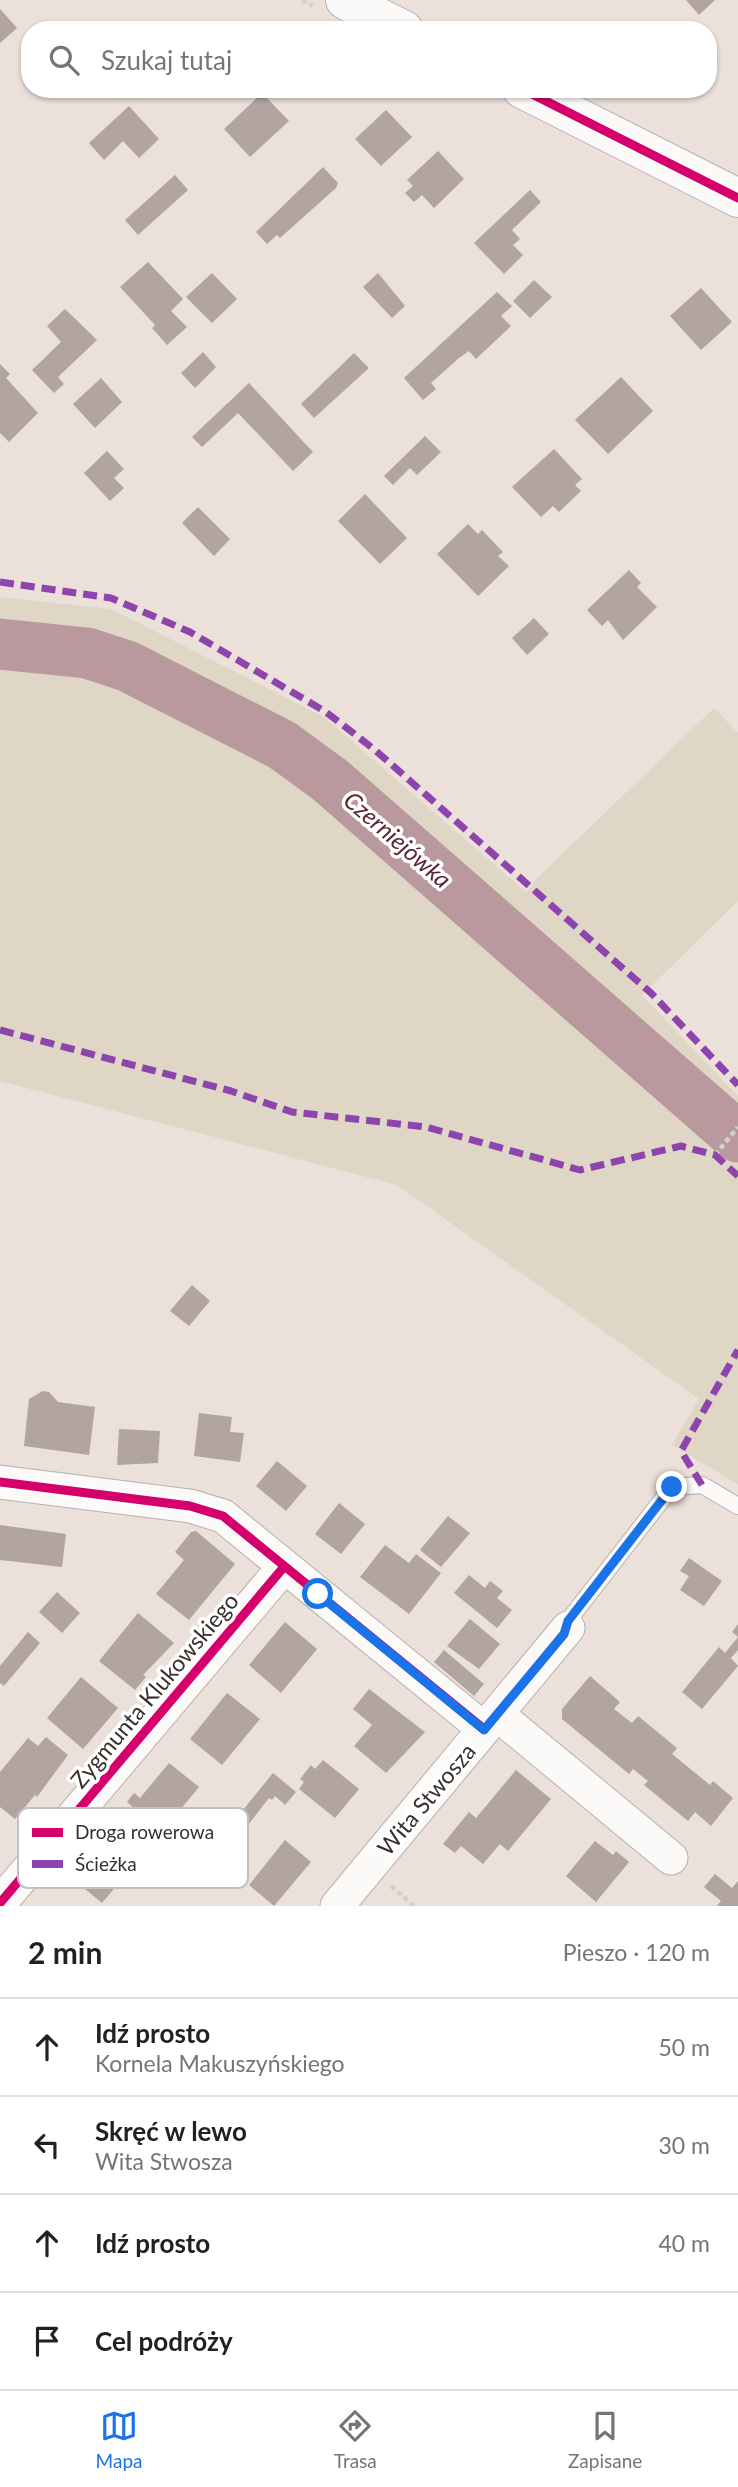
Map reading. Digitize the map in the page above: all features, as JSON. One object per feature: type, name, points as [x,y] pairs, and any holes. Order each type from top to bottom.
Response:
[{"type":"street","points":[[345,0],[386,21]]},
{"type":"street","points":[[540,98],[738,198]]},
{"type":"street","points":[[0,1482],[190,1506],[223,1516],[284,1568],[671,1858]]},
{"type":"street","name":"Zygmunta Klukowskiego","points":[[81,1808],[284,1568]]},
{"type":"street","name":"Wita Stwosza","points":[[337,1906],[568,1628]]},
{"type":"street","name":"Zygmunta Klukowskiego","points":[[0,1903],[18,1882]]},
{"type":"lane","points":[[568,1628],[568,1621],[672,1487],[702,1485],[738,1506]]},
{"type":"path","points":[[715,1155],[738,1127]]},
{"type":"path","points":[[386,1883],[414,1906]]},
{"type":"shaded area","points":[[0,597],[111,609],[324,717],[527,893],[533,882],[714,708],[738,733],[738,901],[642,995],[738,1096],[738,1484],[672,1445],[699,1399],[397,1185],[0,1081]]},
{"type":"building","points":[[686,0],[715,0],[699,15]]},
{"type":"building","points":[[0,9],[17,28],[0,43]]},
{"type":"building","points":[[257,98],[267,98],[289,121],[250,157],[224,129]]},
{"type":"building","points":[[129,106],[159,139],[139,158],[123,141],[104,160],[89,143]]},
{"type":"building","points":[[386,110],[412,137],[381,166],[355,139]]},
{"type":"building","points":[[438,151],[464,179],[434,208],[422,195],[414,202],[405,193],[413,186],[407,180]]},
{"type":"building","points":[[323,167],[338,183],[336,188],[280,238],[277,235],[267,244],[256,232]]},
{"type":"building","points":[[175,175],[188,190],[138,235],[125,220]]},
{"type":"building","points":[[530,190],[541,202],[512,230],[520,239],[513,245],[523,255],[504,274],[474,243]]},
{"type":"building","points":[[148,262],[183,299],[171,311],[187,327],[167,345],[152,328],[155,325],[120,287]]},
{"type":"building","points":[[212,273],[237,299],[212,323],[186,297]]},
{"type":"building","points":[[378,273],[405,306],[392,318],[363,287]]},
{"type":"building","points":[[534,280],[552,297],[530,318],[513,301]]},
{"type":"building","points":[[701,288],[732,322],[701,350],[670,316]]},
{"type":"building","points":[[497,292],[512,306],[501,316],[511,326],[476,359],[469,351],[459,358],[431,383],[436,389],[423,400],[404,378]]},
{"type":"building","points":[[65,309],[97,340],[58,377],[64,384],[54,393],[32,370],[61,342],[47,326]]},
{"type":"building","points":[[203,352],[216,367],[195,388],[181,373]]},
{"type":"building","points":[[354,353],[369,368],[314,418],[301,404]]},
{"type":"building","points":[[0,364],[10,374],[6,378],[38,413],[9,442],[0,433]]},
{"type":"building","points":[[621,377],[653,411],[608,454],[575,420]]},
{"type":"building","points":[[101,378],[122,402],[95,428],[73,404]]},
{"type":"building","points":[[249,383],[313,452],[293,471],[238,413],[202,447],[192,437]]},
{"type":"building","points":[[425,436],[441,452],[417,475],[410,468],[393,485],[384,476]]},
{"type":"building","points":[[554,449],[582,479],[575,485],[581,491],[559,512],[553,506],[541,517],[512,487]]},
{"type":"building","points":[[107,451],[124,469],[114,478],[124,488],[110,501],[84,473]]},
{"type":"building","points":[[365,494],[407,538],[380,564],[338,521]]},
{"type":"building","points":[[198,507],[230,539],[214,556],[182,523]]},
{"type":"building","points":[[468,524],[478,534],[482,530],[503,552],[498,556],[509,566],[478,596],[437,554]]},
{"type":"building","points":[[629,570],[641,583],[637,587],[657,607],[623,640],[608,620],[602,626],[587,610]]},
{"type":"building","points":[[534,618],[549,634],[527,655],[512,638]]},
{"type":"building","points":[[192,1285],[210,1301],[189,1326],[170,1311]]},
{"type":"building","points":[[43,1391],[49,1392],[58,1402],[95,1407],[89,1455],[24,1446],[29,1399]]},
{"type":"building","points":[[199,1413],[232,1417],[230,1432],[244,1433],[240,1462],[194,1456]]},
{"type":"building","points":[[119,1429],[160,1431],[158,1463],[117,1465]]},
{"type":"building","points":[[277,1461],[307,1486],[286,1511],[256,1486]]},
{"type":"building","points":[[339,1503],[365,1524],[341,1554],[315,1534]]},
{"type":"building","points":[[448,1516],[470,1533],[441,1567],[420,1550]]},
{"type":"building","points":[[0,1525],[66,1534],[62,1567],[0,1560]]},
{"type":"building","points":[[196,1531],[235,1564],[189,1620],[156,1594],[184,1560],[175,1552],[191,1532]]},
{"type":"building","points":[[385,1545],[409,1563],[416,1554],[441,1573],[409,1614],[360,1577]]},
{"type":"building","points":[[689,1558],[722,1581],[704,1606],[680,1590],[689,1576],[680,1571]]},
{"type":"building","points":[[469,1575],[485,1588],[490,1581],[503,1591],[497,1598],[512,1610],[497,1628],[454,1593]]},
{"type":"building","points":[[57,1592],[80,1613],[62,1633],[39,1612]]},
{"type":"building","points":[[138,1613],[174,1643],[143,1675],[146,1677],[135,1690],[99,1661]]},
{"type":"building","points":[[470,1619],[500,1644],[479,1669],[447,1646]]},
{"type":"building","points":[[285,1622],[317,1649],[281,1693],[249,1665]]},
{"type":"building","points":[[738,1624],[738,1637],[732,1632]]},
{"type":"building","points":[[28,1632],[40,1643],[4,1686],[0,1683],[0,1666]]},
{"type":"building","points":[[738,1637],[738,1650],[731,1658],[738,1666],[702,1709],[682,1692],[719,1647],[725,1653]]},
{"type":"building","points":[[444,1650],[484,1684],[474,1696],[434,1662]]},
{"type":"building","points":[[590,1676],[620,1702],[614,1709],[632,1723],[638,1716],[677,1748],[672,1754],[710,1785],[713,1781],[733,1798],[711,1826],[695,1812],[688,1821],[644,1785],[648,1781],[633,1769],[629,1774],[562,1719],[562,1709]]},
{"type":"building","points":[[81,1677],[118,1708],[83,1749],[47,1718]]},
{"type":"building","points":[[369,1689],[425,1732],[386,1773],[354,1746],[372,1725],[353,1709]]},
{"type":"building","points":[[227,1693],[260,1719],[222,1765],[190,1739]]},
{"type":"building","points":[[46,1737],[68,1755],[37,1797],[35,1795],[24,1808],[18,1808],[15,1819],[0,1807],[0,1772],[28,1738],[38,1746]]},
{"type":"building","points":[[323,1760],[359,1789],[335,1818],[299,1789],[304,1782],[300,1779],[311,1765],[315,1769]]},
{"type":"building","points":[[169,1763],[199,1787],[182,1808],[134,1808],[127,1802],[134,1793],[140,1798]]},
{"type":"building","points":[[516,1770],[551,1799],[508,1851],[500,1844],[483,1864],[461,1846],[455,1853],[443,1844],[469,1812],[476,1818]]},
{"type":"building","points":[[273,1773],[296,1792],[285,1805],[275,1796],[272,1800],[269,1798],[248,1825],[248,1808],[245,1808]]},
{"type":"building","points":[[285,1840],[311,1862],[274,1906],[249,1885]]},
{"type":"building","points":[[595,1841],[613,1855],[616,1851],[629,1862],[596,1902],[566,1876]]},
{"type":"building","points":[[715,1874],[732,1888],[738,1881],[738,1906],[717,1906],[721,1901],[704,1887]]},
{"type":"building","points":[[84,1888],[115,1888],[102,1903]]},
{"type":"waterway","name":"Czerniejówka","points":[[0,644],[87,653],[127,666],[282,745],[330,780],[738,1137]]},
{"type":"marked path","points":[[0,582],[111,598],[190,632],[326,712],[375,750],[651,993],[738,1085]]},
{"type":"marked path","points":[[0,1030],[231,1091],[292,1112],[426,1127],[580,1170],[681,1146],[715,1155],[738,1176]]},
{"type":"marked path","points":[[702,1485],[681,1451],[738,1350]]},
{"type":"cycle path","points":[[540,98],[738,198]]},
{"type":"cycle path","points":[[0,1482],[190,1506],[223,1516],[484,1729]]},
{"type":"cycle path","points":[[80,1808],[283,1568]]},
{"type":"cycle path","points":[[0,1903],[18,1882]]},
{"type":"route","points":[[318,1594],[484,1730],[564,1634],[568,1621],[672,1487]]}]
